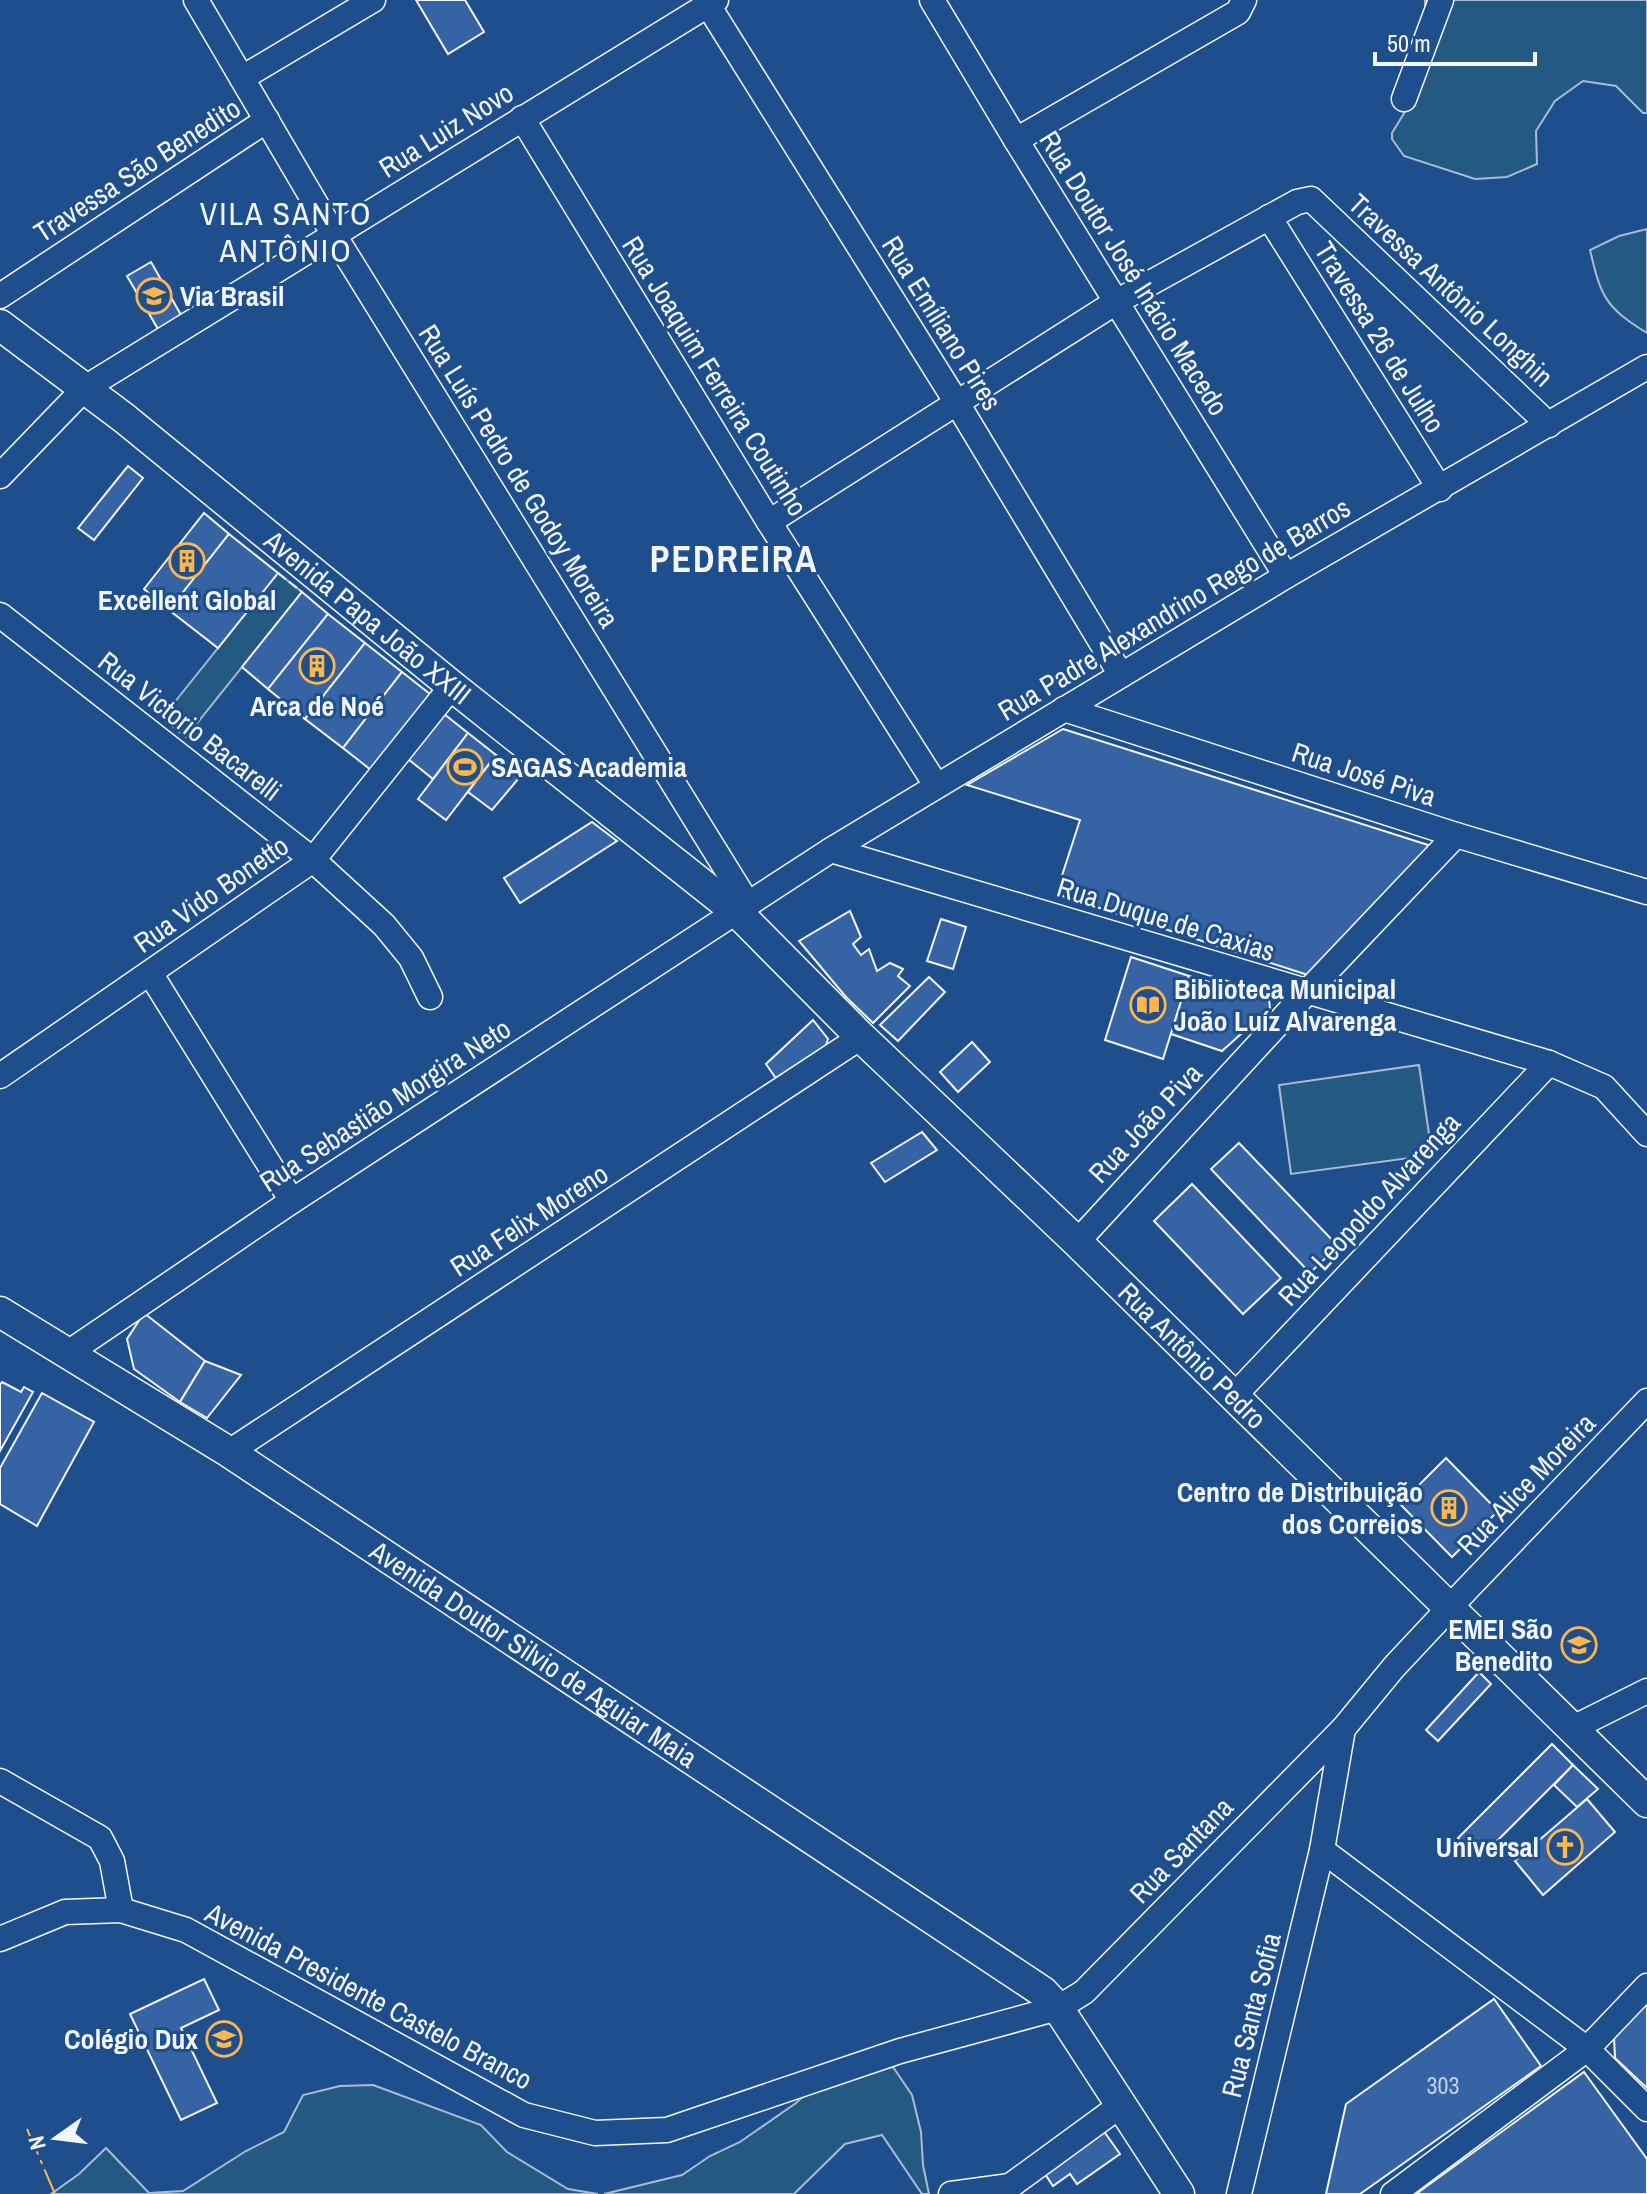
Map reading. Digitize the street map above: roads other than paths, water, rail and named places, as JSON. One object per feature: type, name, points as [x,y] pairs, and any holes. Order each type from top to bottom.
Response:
[{"type":"main road","name":"Avenida Papa João XXIII","points":[[0,325],[85,388],[452,686],[742,908]]},
{"type":"main road","name":"Rua Antônio Pedro","points":[[742,908],[861,1037],[1077,1242],[1647,1802]]},
{"type":"main road","name":"Avenida Doutor Silvio de Aguiar Maia","points":[[0,1312],[229,1452],[1043,1992],[1058,2008],[1179,2194]]},
{"type":"street","name":"Rua Luís Pedro de Godoy Moreira","points":[[196,0],[334,235],[742,908]]},
{"type":"street","points":[[242,78],[373,0]]},
{"type":"street","name":"Rua Doutor José Inácio Macedo","points":[[932,0],[1286,576]]},
{"type":"street","points":[[1016,140],[1238,12],[1244,0]]},
{"type":"street","points":[[1404,99],[1441,0]]},
{"type":"street","name":"Rua Luiz Novo","points":[[0,476],[85,388],[712,2]]},
{"type":"street","name":"Rua Emíliano Pires","points":[[712,2],[1121,675]]},
{"type":"street","name":"Rua Joaquim Ferreira Coutinho","points":[[522,118],[769,522],[936,785]]},
{"type":"street","name":"Travessa São Benedito","points":[[0,296],[267,120]]},
{"type":"street","name":"Travessa Antônio Longhin","points":[[1269,217],[1297,202],[1311,199],[1549,425]]},
{"type":"street","points":[[769,522],[1116,302],[1269,217]]},
{"type":"street","name":"Travessa 26 de Julho","points":[[1269,217],[1440,489]]},
{"type":"street","name":"Rua Padre Alexandrino Rego de Barros","points":[[742,908],[936,785],[1286,576],[1647,367]]},
{"type":"street","name":"Rua Victorio Bacarelli","points":[[0,615],[313,860],[384,925],[411,958],[430,997]]},
{"type":"street","name":"Rua Vido Bonetto","points":[[0,1076],[313,860],[452,686]]},
{"type":"street","name":"Rua José Piva","points":[[1064,709],[1456,835],[1647,892]]},
{"type":"street","name":"Rua João Piva","points":[[1077,1242],[1456,835]]},
{"type":"street","name":"Rua Duque de Caxias","points":[[831,850],[1549,1063],[1604,1087],[1647,1134]]},
{"type":"street","name":"Rua Sebastião Morgira Neto","points":[[68,1353],[292,1201],[742,908]]},
{"type":"street","points":[[150,973],[292,1201]]},
{"type":"street","name":"Rua Felix Moreno","points":[[229,1452],[861,1037]]},
{"type":"street","name":"Rua Leopoldo Alvarenga","points":[[1233,1397],[1549,1063]]},
{"type":"street","name":"Rua Alice Moreira","points":[[1343,1729],[1394,1667],[1647,1401]]},
{"type":"street","points":[[1571,1729],[1647,1691]]},
{"type":"street","name":"Rua Santana","points":[[1058,2008],[1084,1992],[1343,1729]]},
{"type":"street","name":"Rua Santa Sofia","points":[[1239,2194],[1322,1850],[1343,1729]]},
{"type":"street","points":[[0,1781],[100,1838],[112,1861],[121,1910]]},
{"type":"street","points":[[1322,1850],[1587,2049],[1647,2109]]},
{"type":"street","name":"Avenida Presidente Castelo Branco","points":[[0,1939],[65,1912],[116,1883]]},
{"type":"street","name":"Avenida Presidente Castelo Branco","points":[[65,1912],[121,1910],[186,1930],[524,2115],[595,2133],[667,2130],[900,2051],[1058,2008]]},
{"type":"street","points":[[1393,2194],[1587,2049],[1647,1986]]},
{"type":"street","points":[[951,2194],[1008,2190],[1121,2105]]},
{"type":"place","name":"Via Brasil","points":[[154,296]]},
{"type":"place","name":"Excellent Global","points":[[187,561]]},
{"type":"place","name":"Arca de Noé","points":[[317,666]]},
{"type":"place","name":"SAGAS Academia","points":[[465,767]]},
{"type":"place","name":"Biblioteca Municipal João Luíz Alvarenga","points":[[1148,1005]]},
{"type":"place","name":"Centro de Distribuição dos Correios","points":[[1449,1508]]},
{"type":"place","name":"EMEI São Benedito","points":[[1579,1645]]},
{"type":"place","name":"Universal","points":[[1565,1847]]},
{"type":"place","name":"Colégio Dux","points":[[224,2039]]},
{"type":"district","name":"VILA SANTO ANTÔNIO","points":[[286,232]]},
{"type":"district","name":"PEDREIRA","points":[[734,559]]}]
